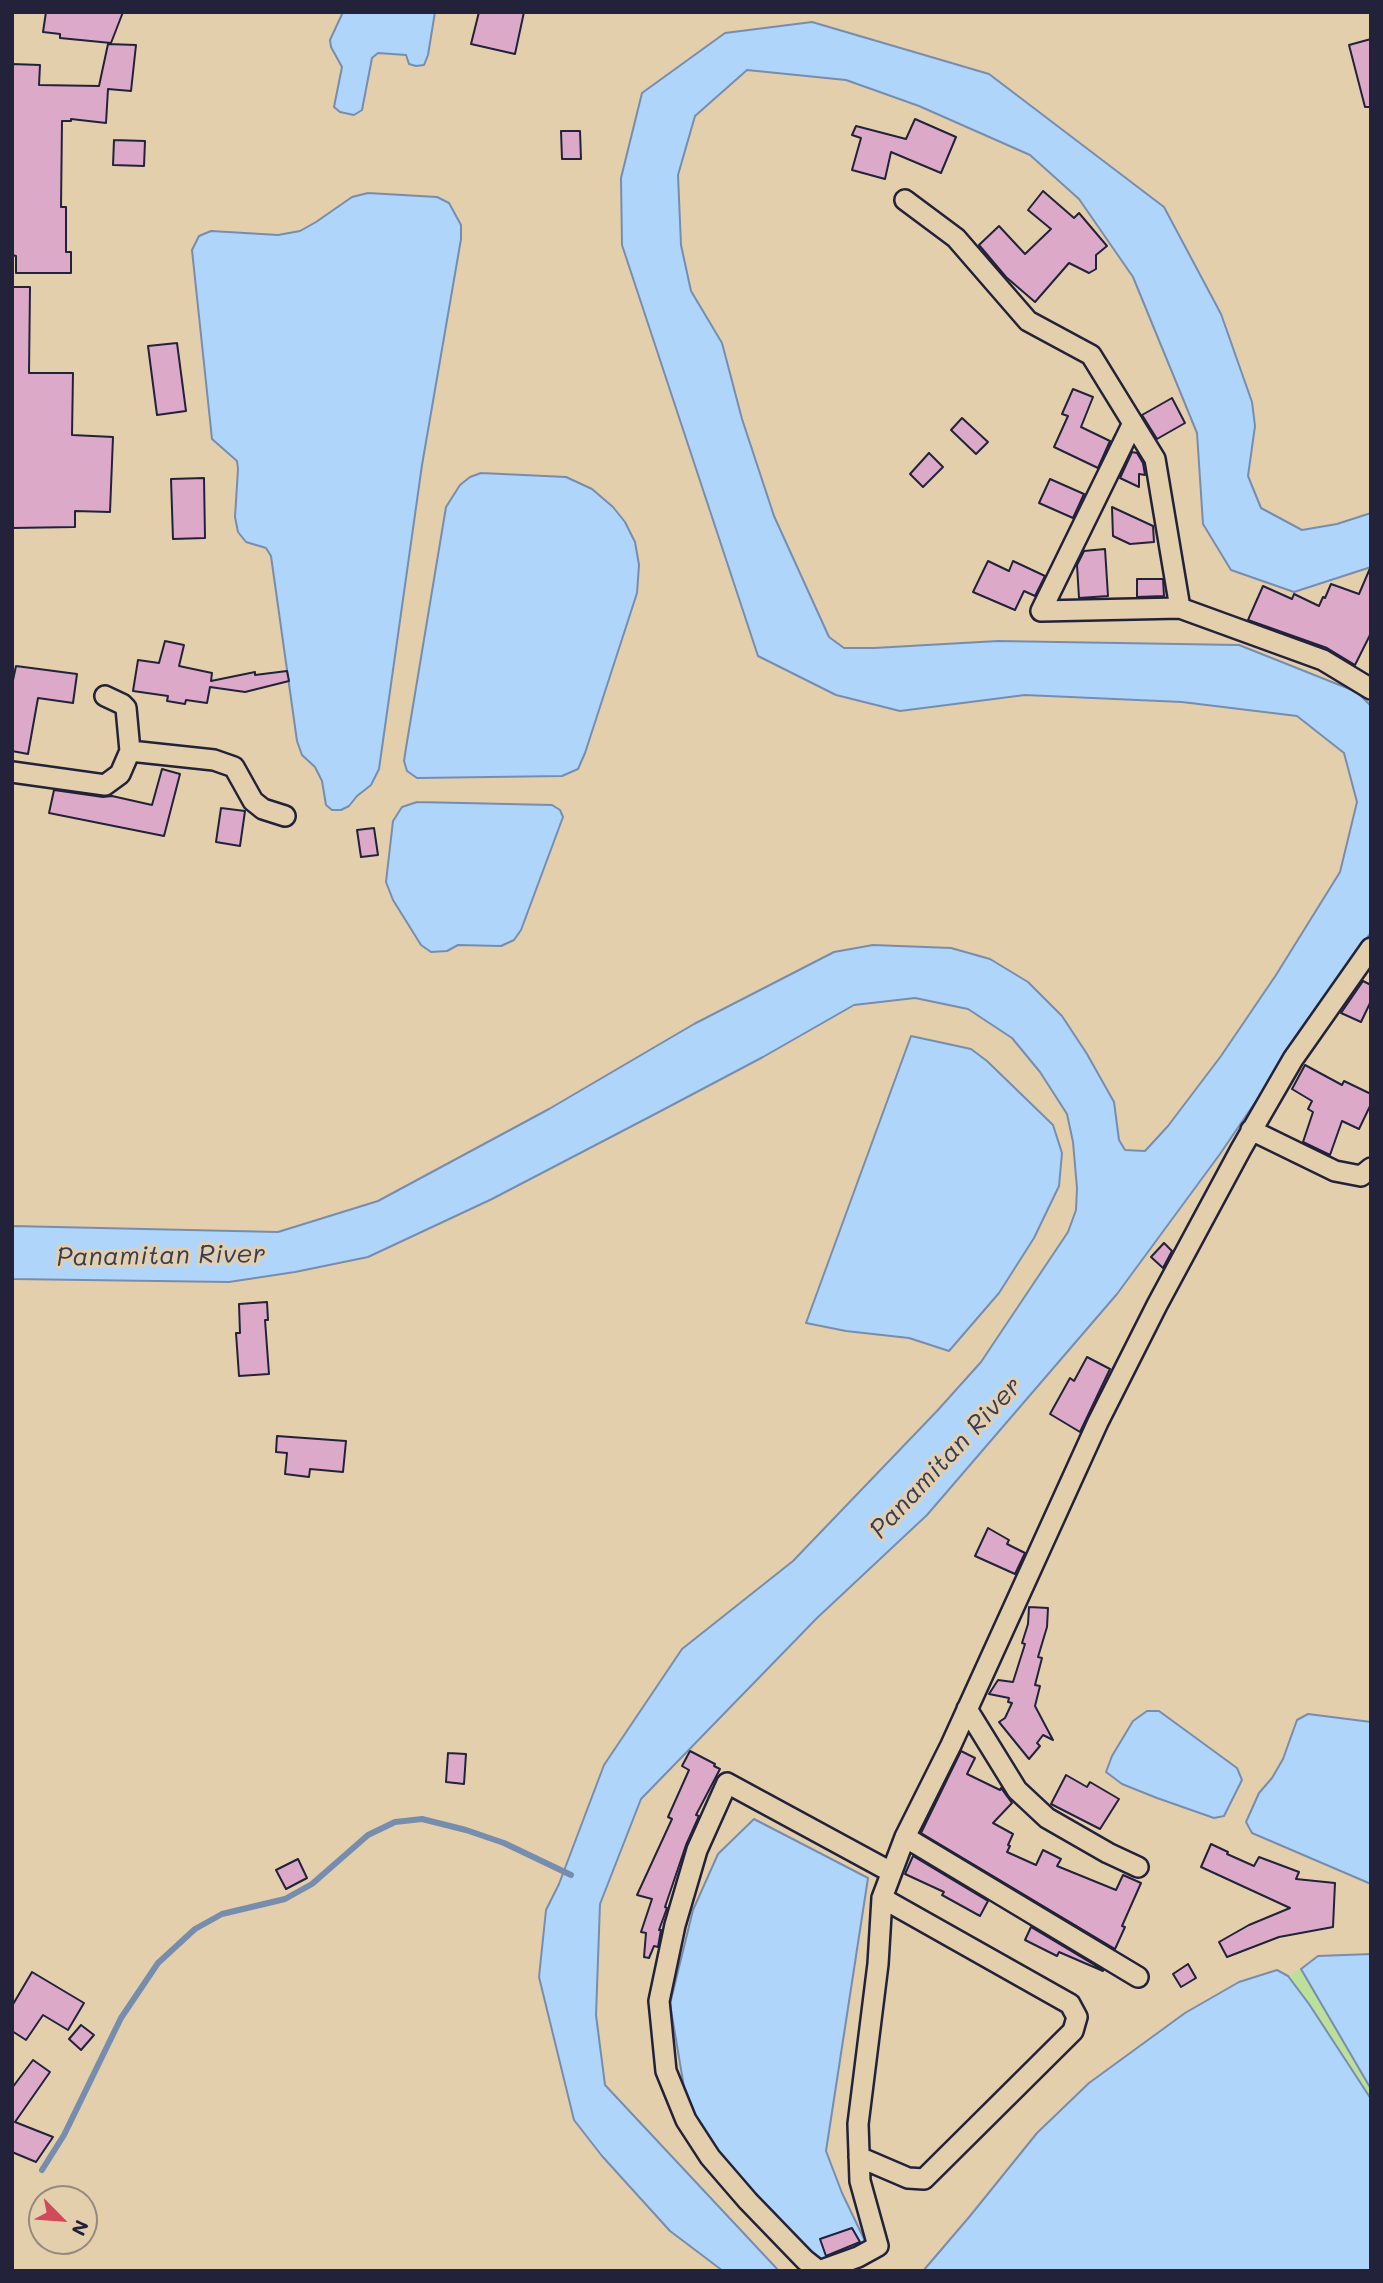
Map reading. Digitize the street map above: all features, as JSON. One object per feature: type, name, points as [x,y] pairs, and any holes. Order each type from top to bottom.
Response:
[{"type":"street","points":[[905,200],[956,238],[1028,321],[1091,355],[1155,458],[1180,608]]},
{"type":"street","points":[[1133,423],[1041,611],[1180,608],[1323,660],[1371,689]]},
{"type":"street","points":[[12,772],[105,786],[120,774],[130,751],[126,708],[105,696]]},
{"type":"street","points":[[130,751],[214,760],[234,767],[253,801],[263,809],[285,816]]},
{"type":"street","points":[[891,1872],[727,1783],[697,1850],[659,2001],[666,2071],[686,2120],[710,2157],[748,2201],[819,2271],[858,2257],[878,2246],[860,2181],[858,2124],[878,1964],[882,1898],[905,1837],[951,1745],[1098,1422],[1157,1305],[1251,1130],[1293,1059],[1371,948]]},
{"type":"street","points":[[1251,1130],[1335,1171],[1361,1176],[1371,1168]]},
{"type":"street","points":[[967,1709],[1017,1790],[1047,1818],[1138,1867]]},
{"type":"street","points":[[905,1837],[1138,1977]]},
{"type":"street","points":[[859,2157],[908,2178],[924,2179],[1073,2032],[1077,2017],[1070,2004],[882,1898]]},
{"type":"green space","points":[[1301,1969],[1371,2089],[1371,2099],[1288,1976]]},
{"type":"water","points":[[343,12],[435,12],[424,65],[409,64],[406,55],[378,53],[372,58],[362,110],[354,115],[340,112],[334,107],[342,67],[330,40]]},
{"type":"water","name":"Panamitan River","points":[[812,22],[989,74],[1164,207],[1221,314],[1252,402],[1255,426],[1248,476],[1261,508],[1302,530],[1337,524],[1371,513],[1371,567],[1294,592],[1231,570],[1203,524],[1197,433],[1133,277],[1079,199],[1030,155],[919,106],[846,80],[747,70],[695,116],[678,175],[681,245],[691,291],[722,343],[742,419],[774,516],[829,637],[844,648],[998,641],[1239,645],[1357,692],[1371,706],[1371,932],[1220,1154],[1117,1294],[927,1515],[817,1618],[641,1799],[600,1904],[596,2015],[605,2085],[779,2271],[723,2271],[670,2231],[602,2156],[574,2120],[539,1977],[546,1910],[559,1884],[604,1765],[682,1649],[793,1561],[937,1411],[981,1362],[1068,1232],[1076,1210],[1073,1142],[1067,1114],[1040,1072],[1012,1038],[968,1009],[915,998],[854,1005],[763,1057],[492,1199],[368,1257],[229,1282],[12,1279],[12,1226],[278,1232],[378,1201],[549,1109],[694,1024],[834,952],[873,945],[951,948],[990,959],[1028,982],[1062,1016],[1087,1054],[1114,1102],[1119,1140],[1125,1150],[1145,1151],[1168,1126],[1221,1056],[1276,975],[1340,872],[1357,802],[1344,753],[1297,716],[1182,702],[1025,695],[900,711],[836,695],[758,656],[622,245],[621,178],[642,93],[725,33]]},
{"type":"water","points":[[368,193],[437,197],[449,203],[461,225],[461,239],[422,465],[379,769],[371,785],[349,806],[332,810],[326,805],[322,781],[315,767],[302,755],[297,741],[271,556],[266,548],[246,542],[238,532],[235,517],[237,461],[212,439],[192,250],[199,236],[211,231],[278,235],[300,231],[352,197]]},
{"type":"water","points":[[481,473],[566,477],[592,489],[613,507],[625,522],[635,542],[639,565],[637,593],[585,753],[578,769],[562,776],[417,778],[407,771],[404,761],[446,507],[460,485]]},
{"type":"water","points":[[417,802],[552,805],[560,810],[563,817],[521,930],[514,940],[501,946],[458,945],[447,951],[431,952],[421,945],[393,900],[386,882],[393,821],[402,807]]},
{"type":"water","points":[[911,1036],[971,1049],[987,1061],[1053,1125],[1062,1153],[1059,1186],[1034,1238],[999,1293],[949,1351],[909,1338],[846,1331],[806,1323]]},
{"type":"water","points":[[1147,1711],[1159,1711],[1237,1768],[1242,1780],[1224,1816],[1214,1818],[1157,1798],[1122,1784],[1106,1772],[1112,1756],[1133,1721]]},
{"type":"water","points":[[1308,1714],[1371,1722],[1371,1884],[1252,1833],[1246,1822],[1259,1793],[1283,1759],[1297,1720]]},
{"type":"water","points":[[754,1819],[868,1878],[826,2151],[866,2243],[818,2267],[689,2117],[670,2004],[693,1910],[718,1854]]},
{"type":"water","points":[[1371,1954],[1371,2089],[1301,1969],[1318,1956]]},
{"type":"water","points":[[1277,1970],[1288,1976],[1309,2004],[1371,2099],[1371,2271],[923,2271],[1037,2133],[1089,2083],[1185,2013],[1239,1982]]},
{"type":"building","points":[[46,12],[123,12],[111,43],[60,38],[60,34],[43,32]]},
{"type":"building","points":[[479,12],[524,12],[515,54],[471,44]]},
{"type":"building","points":[[1371,39],[1371,107],[1365,107],[1349,45]]},
{"type":"building","points":[[108,44],[136,45],[131,91],[108,89],[106,123],[71,119],[62,121],[61,207],[66,207],[66,252],[71,252],[71,273],[16,273],[16,256],[12,255],[12,64],[40,65],[39,85],[99,86]]},
{"type":"building","points":[[915,119],[956,137],[941,173],[891,152],[885,179],[852,170],[861,138],[852,135],[856,126],[906,139]]},
{"type":"building","points":[[561,131],[580,131],[581,159],[562,159]]},
{"type":"building","points":[[114,140],[145,141],[144,166],[113,165]]},
{"type":"building","points":[[1043,191],[1074,218],[1079,213],[1107,246],[1096,255],[1096,269],[1089,273],[1069,263],[1035,302],[1006,277],[979,245],[999,226],[1025,254],[1051,229],[1028,210]]},
{"type":"building","points":[[12,287],[30,287],[29,373],[73,373],[72,435],[113,437],[110,512],[75,511],[75,527],[12,528]]},
{"type":"building","points":[[177,343],[186,411],[157,415],[148,346]]},
{"type":"building","points":[[1073,389],[1093,397],[1081,427],[1110,441],[1098,468],[1054,447],[1068,416],[1062,414]]},
{"type":"building","points":[[1172,398],[1185,423],[1157,439],[1142,415]]},
{"type":"building","points":[[962,418],[988,442],[976,454],[951,430]]},
{"type":"building","points":[[1132,452],[1137,453],[1143,463],[1145,475],[1139,474],[1139,487],[1120,478]]},
{"type":"building","points":[[929,453],[943,467],[923,487],[910,474]]},
{"type":"building","points":[[204,478],[205,538],[173,539],[171,479]]},
{"type":"building","points":[[1050,479],[1084,494],[1073,518],[1039,503]]},
{"type":"building","points":[[1112,507],[1153,526],[1154,542],[1130,544],[1113,536]]},
{"type":"building","points":[[1105,549],[1108,596],[1079,598],[1077,565],[1084,551]]},
{"type":"building","points":[[988,561],[1009,571],[1013,561],[1045,576],[1035,596],[1024,591],[1015,610],[973,592]]},
{"type":"building","points":[[1371,566],[1371,633],[1355,665],[1327,648],[1248,620],[1263,586],[1292,599],[1294,594],[1319,606],[1331,584],[1359,594]]},
{"type":"building","points":[[1137,579],[1163,579],[1164,596],[1137,597]]},
{"type":"building","points":[[165,641],[184,645],[179,666],[212,673],[211,681],[255,672],[255,675],[287,671],[289,681],[245,692],[210,687],[207,703],[186,700],[185,704],[167,701],[168,696],[133,691],[138,660],[159,663]]},
{"type":"building","points":[[16,666],[77,674],[73,703],[38,698],[28,754],[12,751],[12,685]]},
{"type":"building","points":[[162,769],[180,774],[164,836],[49,813],[54,790],[112,796],[152,805]]},
{"type":"building","points":[[221,808],[245,811],[240,846],[216,842]]},
{"type":"building","points":[[374,828],[378,855],[361,857],[357,830]]},
{"type":"building","points":[[1363,981],[1371,985],[1371,1001],[1361,1022],[1341,1013]]},
{"type":"building","points":[[1305,1065],[1342,1085],[1344,1081],[1371,1094],[1371,1104],[1359,1129],[1342,1121],[1330,1155],[1303,1142],[1313,1112],[1308,1109],[1312,1101],[1292,1089]]},
{"type":"building","points":[[1164,1243],[1172,1251],[1163,1268],[1151,1257]]},
{"type":"building","points":[[267,1302],[268,1320],[265,1320],[269,1374],[239,1376],[236,1333],[240,1333],[239,1304]]},
{"type":"building","points":[[1087,1357],[1110,1369],[1080,1432],[1050,1414],[1070,1378],[1074,1381]]},
{"type":"building","points":[[277,1436],[346,1441],[343,1472],[310,1469],[309,1477],[285,1474],[287,1453],[276,1452]]},
{"type":"building","points":[[988,1528],[1009,1540],[1007,1544],[1025,1553],[1015,1574],[975,1556]]},
{"type":"building","points":[[1029,1607],[1048,1608],[1047,1627],[1038,1657],[1042,1658],[1035,1685],[1040,1686],[1035,1706],[1053,1740],[1043,1735],[1037,1743],[1040,1746],[1029,1759],[999,1722],[1005,1718],[1012,1703],[1008,1702],[1009,1698],[989,1694],[998,1680],[1013,1682],[1025,1644],[1022,1643],[1028,1624]]},
{"type":"building","points":[[690,1751],[720,1769],[696,1815],[699,1816],[665,1907],[667,1908],[659,1930],[658,1947],[654,1946],[649,1958],[644,1957],[646,1933],[641,1932],[652,1899],[637,1895],[672,1819],[668,1817],[689,1770],[682,1766]]},
{"type":"building","points":[[961,1751],[975,1758],[967,1774],[1000,1790],[1001,1788],[1012,1803],[993,1823],[1013,1834],[1007,1852],[1036,1865],[1043,1850],[1061,1859],[1057,1866],[1116,1890],[1123,1875],[1141,1883],[1115,1949],[921,1833]]},
{"type":"building","points":[[448,1753],[466,1754],[464,1784],[446,1782]]},
{"type":"building","points":[[1066,1775],[1087,1787],[1090,1782],[1119,1799],[1100,1829],[1051,1804]]},
{"type":"building","points":[[1211,1844],[1254,1866],[1259,1857],[1299,1872],[1296,1879],[1335,1883],[1333,1927],[1279,1937],[1227,1957],[1219,1942],[1249,1925],[1290,1908],[1201,1867]]},
{"type":"building","points":[[913,1856],[988,1901],[980,1916],[942,1895],[944,1892],[905,1874]]},
{"type":"building","points":[[298,1859],[307,1878],[286,1889],[276,1870]]},
{"type":"building","points":[[1031,1927],[1103,1971],[1059,1952],[1057,1956],[1025,1940]]},
{"type":"building","points":[[1188,1964],[1196,1978],[1181,1987],[1173,1974]]},
{"type":"building","points":[[32,1972],[84,2003],[68,2030],[43,2015],[26,2040],[12,2031],[12,2006]]},
{"type":"building","points":[[81,2025],[94,2035],[81,2050],[69,2039]]},
{"type":"building","points":[[33,2060],[50,2072],[15,2122],[53,2137],[36,2162],[12,2152],[12,2088]]},
{"type":"building","points":[[852,2228],[860,2242],[826,2256],[820,2239]]},
{"type":"waterway","points":[[42,2170],[64,2135],[121,2018],[158,1963],[195,1929],[222,1914],[285,1899],[312,1884],[368,1835],[395,1822],[422,1819],[466,1830],[504,1843],[571,1875]]}]
